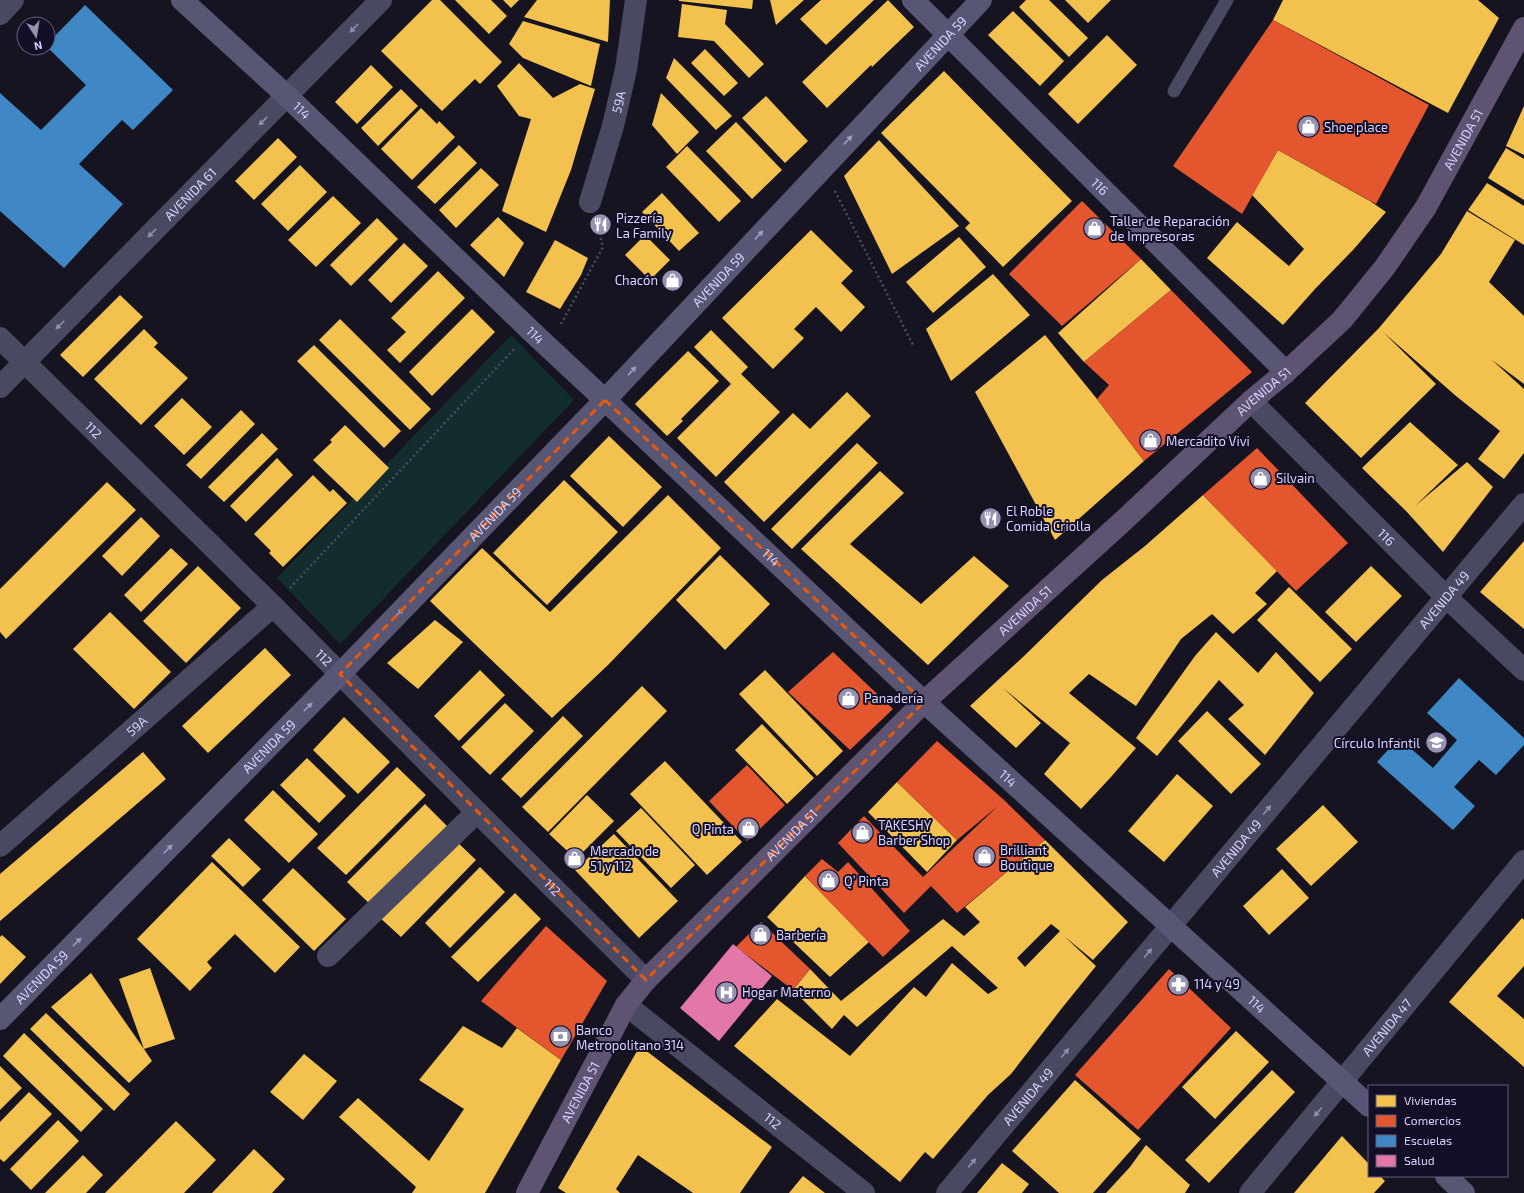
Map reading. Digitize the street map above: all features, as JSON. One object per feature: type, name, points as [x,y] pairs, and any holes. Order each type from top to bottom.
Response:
[{"type":"main road","name":"AVENIDA 51","points":[[527,1193],[626,1005],[646,980],[924,702],[1122,522],[1251,401],[1286,372],[1342,320],[1385,267],[1426,207],[1524,28]]},
{"type":"street","points":[[0,14],[13,0]]},
{"type":"street","name":"114","points":[[182,0],[287,96],[548,348],[605,400],[924,702],[1368,1105]]},
{"type":"street","name":"AVENIDA 61","points":[[0,387],[381,0]]},
{"type":"street","name":"59A","points":[[590,202],[613,126],[623,83],[636,0]]},
{"type":"street","name":"116","points":[[914,0],[1286,372]]},
{"type":"street","name":"AVENIDA 59","points":[[0,1019],[340,674],[605,400],[947,34],[981,0]]},
{"type":"street","name":"112","points":[[0,338],[273,606],[646,980]]},
{"type":"street","name":"116","points":[[1251,401],[1445,596],[1524,670]]},
{"type":"street","name":"AVENIDA 49","points":[[947,1193],[1445,596],[1524,504]]},
{"type":"street","name":"59A","points":[[0,846],[273,606]]},
{"type":"street","points":[[328,956],[477,812]]},
{"type":"street","name":"AVENIDA 47","points":[[1250,1193],[1524,861]]},
{"type":"street","name":"112","points":[[626,1005],[864,1193]]},
{"type":"street","points":[[1447,1177],[1464,1193]]},
{"type":"lane","points":[[1174,91],[1227,0]]},
{"type":"path","points":[[823,166],[914,347]]},
{"type":"path","points":[[548,348],[603,246],[590,202]]},
{"type":"path","points":[[273,606],[531,331]]},
{"type":"highlighted area","points":[[605,400],[924,702],[646,980],[340,674]]},
{"type":"green space","points":[[511,335],[574,400],[340,644],[277,578]]},
{"type":"building: Viviendas","points":[[432,0],[440,0],[502,62],[480,84],[475,79],[442,111],[381,51]]},
{"type":"building: Viviendas","points":[[455,0],[491,0],[507,16],[489,34]]},
{"type":"building: Viviendas","points":[[503,0],[519,0],[511,8]]},
{"type":"building: Viviendas","points":[[537,0],[610,0],[608,42],[524,17]]},
{"type":"building: Viviendas","points":[[679,0],[753,0],[752,9]]},
{"type":"building: Viviendas","points":[[770,0],[804,0],[776,25]]},
{"type":"building: Viviendas","points":[[821,0],[874,0],[826,45],[800,19]]},
{"type":"building: Viviendas","points":[[888,0],[914,27],[872,67],[871,65],[827,108],[802,82]]},
{"type":"building: Viviendas","points":[[1026,0],[1049,0],[1088,38],[1069,57],[1019,7]]},
{"type":"building: Viviendas","points":[[1065,0],[1111,0],[1088,23]]},
{"type":"building: Viviendas","points":[[1283,0],[1478,0],[1499,18],[1448,113],[1273,20]]},
{"type":"building: Viviendas","points":[[682,4],[727,10],[725,24],[764,64],[749,78],[714,41],[678,37]]},
{"type":"building: Viviendas","points":[[1013,11],[1064,61],[1040,86],[988,35]]},
{"type":"building: Viviendas","points":[[523,21],[600,44],[591,86],[523,58],[509,44]]},
{"type":"building: Viviendas","points":[[1107,35],[1137,65],[1078,124],[1048,94]]},
{"type":"building: Viviendas","points":[[705,49],[738,83],[724,96],[691,63]]},
{"type":"building: Viviendas","points":[[674,58],[732,116],[716,130],[666,78]]},
{"type":"building: Viviendas","points":[[519,63],[553,98],[580,84],[595,89],[571,170],[546,232],[502,211],[531,119],[519,116],[497,86]]},
{"type":"building: Viviendas","points":[[371,65],[393,87],[357,124],[335,102]]},
{"type":"building: Viviendas","points":[[944,71],[1072,201],[1003,267],[965,228],[970,223],[881,133]]},
{"type":"building: Viviendas","points":[[401,89],[418,106],[378,146],[361,128]]},
{"type":"building: Viviendas","points":[[661,93],[699,132],[677,154],[652,125]]},
{"type":"building: Viviendas","points":[[766,96],[808,141],[785,163],[742,118]]},
{"type":"building: Viviendas","points":[[1524,106],[1524,155],[1506,146]]},
{"type":"building: Viviendas","points":[[421,108],[437,124],[439,121],[455,137],[412,180],[381,149]]},
{"type":"building: Viviendas","points":[[736,122],[782,170],[752,199],[706,151]]},
{"type":"building: Viviendas","points":[[278,138],[297,157],[254,200],[235,181]]},
{"type":"building: Viviendas","points":[[879,140],[959,226],[892,274],[844,176]]},
{"type":"building: Viviendas","points":[[459,145],[477,163],[435,204],[417,187]]},
{"type":"building: Viviendas","points":[[687,146],[741,201],[719,222],[666,167]]},
{"type":"building: Viviendas","points":[[1506,148],[1524,159],[1524,200],[1488,178]]},
{"type":"building: Viviendas","points":[[1278,150],[1370,201],[1386,212],[1353,250],[1283,325],[1207,258],[1237,222],[1289,266],[1304,249],[1252,195]]},
{"type":"building: Viviendas","points":[[300,165],[327,192],[288,231],[261,204]]},
{"type":"building: Viviendas","points":[[481,168],[499,185],[456,228],[439,210]]},
{"type":"building: Viviendas","points":[[1487,183],[1524,206],[1524,245],[1468,210]]},
{"type":"building: Viviendas","points":[[662,193],[699,233],[679,251],[642,212]]},
{"type":"building: Viviendas","points":[[333,196],[361,223],[316,267],[288,240]]},
{"type":"building: Viviendas","points":[[1467,211],[1515,240],[1489,282],[1524,316],[1524,384],[1492,360],[1524,389],[1524,453],[1504,479],[1478,459],[1500,431],[1456,396],[1383,332],[1436,384],[1361,458],[1305,403],[1379,328],[1441,254]]},
{"type":"building: Viviendas","points":[[498,217],[524,243],[504,277],[470,245]]},
{"type":"building: Viviendas","points":[[377,218],[398,239],[351,286],[330,265]]},
{"type":"building: Viviendas","points":[[811,230],[853,271],[841,283],[865,307],[841,332],[816,307],[794,329],[804,338],[773,369],[722,318]]},
{"type":"building: Viviendas","points":[[645,235],[670,260],[650,280],[625,255]]},
{"type":"building: Viviendas","points":[[959,237],[986,267],[933,313],[906,282]]},
{"type":"building: Viviendas","points":[[555,240],[588,258],[581,275],[560,309],[526,292]]},
{"type":"building: Viviendas","points":[[404,243],[428,266],[391,303],[368,280]]},
{"type":"building: Viviendas","points":[[1141,259],[1171,290],[1084,362],[1058,333]]},
{"type":"building: Viviendas","points":[[438,271],[465,298],[400,363],[387,350],[406,332],[391,318]]},
{"type":"building: Viviendas","points":[[993,274],[1030,315],[951,381],[926,329]]},
{"type":"building: Viviendas","points":[[120,295],[143,317],[83,377],[60,355]]},
{"type":"building: Viviendas","points":[[472,309],[495,332],[432,396],[409,372]]},
{"type":"building: Viviendas","points":[[340,319],[431,409],[410,430],[319,340]]},
{"type":"building: Viviendas","points":[[144,329],[158,343],[154,347],[188,378],[141,425],[94,379]]},
{"type":"building: Viviendas","points":[[711,330],[748,367],[741,374],[780,412],[716,477],[677,438],[731,384],[694,347]]},
{"type":"building: Viviendas","points":[[1045,335],[1097,399],[1144,461],[1055,540],[975,392]]},
{"type":"building: Viviendas","points":[[314,345],[401,431],[384,448],[297,361]]},
{"type":"building: Viviendas","points":[[688,351],[719,381],[681,419],[683,421],[667,436],[635,404]]},
{"type":"building: Viviendas","points":[[847,392],[871,416],[764,522],[724,482],[793,413],[810,429]]},
{"type":"building: Viviendas","points":[[182,398],[212,427],[184,455],[154,426]]},
{"type":"building: Viviendas","points":[[241,410],[255,424],[201,479],[186,465]]},
{"type":"building: Viviendas","points":[[1410,422],[1458,465],[1415,506],[1467,462],[1493,487],[1443,552],[1407,512],[1362,468]]},
{"type":"building: Viviendas","points":[[345,425],[389,468],[357,502],[313,460],[332,442],[330,440]]},
{"type":"building: Viviendas","points":[[262,433],[278,449],[224,502],[208,487]]},
{"type":"building: Viviendas","points":[[609,436],[662,487],[623,527],[570,476]]},
{"type":"building: Viviendas","points":[[857,443],[878,463],[792,549],[771,529]]},
{"type":"building: Viviendas","points":[[277,458],[293,475],[246,522],[230,506]]},
{"type":"building: Viviendas","points":[[880,471],[904,493],[850,544],[921,604],[974,556],[1009,586],[928,665],[801,549]]},
{"type":"building: Viviendas","points":[[313,475],[330,492],[333,489],[347,503],[283,567],[269,553],[271,551],[254,534]]},
{"type":"building: Viviendas","points":[[564,480],[618,532],[547,605],[493,553]]},
{"type":"building: Viviendas","points":[[107,482],[136,510],[6,639],[0,632],[0,589]]},
{"type":"building: Viviendas","points":[[668,495],[721,548],[608,665],[552,718],[430,601],[482,548],[550,612]]},
{"type":"building: Viviendas","points":[[1203,495],[1277,571],[1255,593],[1267,604],[1233,634],[1212,614],[1181,639],[1136,706],[1089,674],[1069,693],[1136,748],[1081,809],[1044,774],[1070,743],[1003,688],[1041,723],[1016,748],[970,706],[1102,580],[1145,546]]},
{"type":"building: Viviendas","points":[[141,517],[160,536],[122,576],[102,556]]},
{"type":"building: Viviendas","points":[[1524,541],[1524,629],[1480,592]]},
{"type":"building: Viviendas","points":[[171,548],[188,564],[141,612],[124,595]]},
{"type":"building: Viviendas","points":[[720,555],[770,604],[725,650],[676,600]]},
{"type":"building: Viviendas","points":[[198,566],[241,608],[186,663],[143,621]]},
{"type":"building: Viviendas","points":[[1371,566],[1402,596],[1356,642],[1325,612]]},
{"type":"building: Viviendas","points":[[1289,587],[1352,649],[1320,682],[1257,620]]},
{"type":"building: Viviendas","points":[[110,612],[171,672],[134,709],[73,649]]},
{"type":"building: Viviendas","points":[[435,620],[463,642],[418,689],[387,663]]},
{"type":"building: Viviendas","points":[[1216,632],[1258,673],[1276,652],[1314,693],[1265,755],[1228,719],[1244,705],[1219,680],[1157,756],[1136,738],[1195,656]]},
{"type":"building: Viviendas","points":[[265,648],[291,675],[208,753],[182,726]]},
{"type":"building: Viviendas","points":[[480,670],[505,695],[459,741],[434,716]]},
{"type":"building: Viviendas","points":[[765,670],[843,751],[817,776],[739,694]]},
{"type":"building: Viviendas","points":[[642,686],[667,711],[548,832],[522,807]]},
{"type":"building: Viviendas","points":[[505,703],[534,731],[490,775],[461,747]]},
{"type":"building: Viviendas","points":[[1207,711],[1261,764],[1231,794],[1178,741]]},
{"type":"building: Viviendas","points":[[563,716],[583,736],[521,798],[501,779]]},
{"type":"building: Viviendas","points":[[344,717],[390,762],[358,794],[313,750]]},
{"type":"building: Viviendas","points":[[762,724],[814,778],[787,804],[735,750]]},
{"type":"building: Viviendas","points":[[143,752],[166,779],[0,921],[0,874]]},
{"type":"building: Viviendas","points":[[307,758],[346,796],[319,823],[280,785]]},
{"type":"building: Viviendas","points":[[665,761],[742,842],[707,875],[630,794]]},
{"type":"building: Viviendas","points":[[397,767],[426,795],[346,875],[317,848]]},
{"type":"building: Viviendas","points":[[1177,774],[1213,806],[1164,862],[1128,831]]},
{"type":"building: Viviendas","points":[[897,782],[957,840],[927,872],[868,812]]},
{"type":"building: Viviendas","points":[[273,790],[318,834],[289,863],[244,820]]},
{"type":"building: Viviendas","points":[[587,795],[614,821],[576,859],[549,834]]},
{"type":"building: Viviendas","points":[[425,804],[451,830],[374,908],[347,882]]},
{"type":"building: Viviendas","points":[[1323,805],[1358,842],[1311,886],[1276,849]]},
{"type":"building: Viviendas","points":[[641,808],[695,865],[671,888],[616,831]]},
{"type":"building: Viviendas","points":[[614,834],[678,901],[639,938],[575,870]]},
{"type":"building: Viviendas","points":[[229,838],[261,869],[243,887],[211,856]]},
{"type":"building: Viviendas","points":[[454,839],[476,860],[401,937],[378,916]]},
{"type":"building: Viviendas","points":[[1045,840],[1128,922],[1093,960],[1064,936],[1096,966],[1011,1074],[988,1095],[933,1159],[925,1152],[900,1182],[734,1046],[777,999],[850,1056],[914,987],[926,997],[952,963],[988,994],[998,988],[952,946],[857,1027],[844,1015],[832,1029],[793,990],[810,969],[841,1001],[943,919],[964,936],[980,922],[965,907]],"holes":[[[1051,924],[1060,931],[1025,967],[1017,958]]]},
{"type":"building: Viviendas","points":[[212,862],[300,947],[275,973],[235,934],[207,962],[212,968],[190,991],[137,939]]},
{"type":"building: Viviendas","points":[[480,867],[505,892],[450,948],[425,923]]},
{"type":"building: Viviendas","points":[[293,868],[346,919],[314,951],[262,900]]},
{"type":"building: Viviendas","points":[[1282,869],[1309,898],[1269,935],[1243,906]]},
{"type":"building: Viviendas","points":[[805,876],[869,942],[830,977],[767,917]]},
{"type":"building: Viviendas","points":[[515,893],[541,919],[478,982],[451,957]]},
{"type":"building: Viviendas","points":[[1522,918],[1524,920],[1524,966],[1497,996],[1524,1019],[1524,1067],[1449,1002]]},
{"type":"building: Viviendas","points":[[2,935],[26,957],[0,984],[0,937]]},
{"type":"building: Viviendas","points":[[150,968],[175,1039],[144,1049],[119,979]]},
{"type":"building: Viviendas","points":[[91,973],[152,1061],[129,1083],[51,1007]]},
{"type":"building: Viviendas","points":[[46,1013],[130,1094],[114,1111],[30,1029]]},
{"type":"building: Viviendas","points":[[463,1026],[502,1048],[517,1028],[561,1060],[485,1193],[412,1193],[416,1187],[339,1117],[358,1098],[429,1161],[464,1109],[419,1080]]},
{"type":"building: Viviendas","points":[[1236,1031],[1269,1062],[1215,1119],[1182,1087]]},
{"type":"building: Viviendas","points":[[24,1033],[103,1109],[81,1132],[3,1056]]},
{"type":"building: Viviendas","points":[[640,1046],[772,1147],[740,1193],[693,1193],[638,1155],[616,1189],[620,1193],[566,1193],[558,1188]]},
{"type":"building: Viviendas","points":[[304,1054],[337,1081],[303,1120],[270,1092]]},
{"type":"building: Viviendas","points":[[0,1066],[22,1088],[0,1110]]},
{"type":"building: Viviendas","points":[[1272,1070],[1295,1092],[1209,1183],[1185,1160]]},
{"type":"building: Viviendas","points":[[1075,1080],[1141,1139],[1093,1193],[1059,1193],[1012,1151]]},
{"type":"building: Viviendas","points":[[29,1092],[52,1114],[4,1162],[0,1159],[0,1122]]},
{"type":"building: Viviendas","points":[[58,1120],[79,1141],[31,1190],[10,1169]]},
{"type":"building: Viviendas","points":[[176,1121],[216,1160],[184,1193],[105,1193]]},
{"type":"building: Viviendas","points":[[1342,1136],[1368,1163],[1368,1177],[1381,1177],[1385,1181],[1374,1193],[1294,1193]]},
{"type":"building: Viviendas","points":[[1146,1145],[1190,1185],[1185,1193],[1106,1193],[1130,1167]]},
{"type":"building: Viviendas","points":[[254,1149],[285,1179],[272,1193],[212,1193]]},
{"type":"building: Viviendas","points":[[83,1155],[103,1175],[86,1193],[45,1193]]},
{"type":"building: Viviendas","points":[[1002,1163],[1029,1184],[1022,1193],[977,1193]]},
{"type":"building: Viviendas","points":[[803,1176],[825,1193],[789,1193]]},
{"type":"building: Comercios","name":"Shoe place","points":[[1273,20],[1429,105],[1376,204],[1278,150],[1242,214],[1173,166]]},
{"type":"building: Comercios","points":[[1082,201],[1141,259],[1062,326],[1009,274]]},
{"type":"building: Comercios","points":[[1171,290],[1252,372],[1144,461],[1097,399],[1109,385],[1084,362]]},
{"type":"building: Comercios","points":[[1257,448],[1348,543],[1296,591],[1203,495]]},
{"type":"building: Comercios","points":[[833,652],[893,709],[850,750],[788,692]]},
{"type":"building: Comercios","points":[[937,741],[1004,800],[1045,840],[957,913],[931,886],[904,913],[838,843],[864,816],[923,877],[998,806],[957,840],[897,782]]},
{"type":"building: Comercios","points":[[747,765],[785,805],[747,841],[709,801]]},
{"type":"building: Comercios","points":[[822,859],[838,872],[848,862],[910,931],[883,957],[805,876]]},
{"type":"building: Comercios","points":[[761,922],[810,969],[793,990],[736,947]]},
{"type":"building: Comercios","points":[[546,926],[607,981],[561,1060],[481,1001]]},
{"type":"building: Comercios","points":[[1169,969],[1231,1028],[1138,1130],[1075,1075]]},
{"type":"building: Escuelas","points":[[85,5],[173,90],[133,130],[122,120],[79,164],[123,204],[64,268],[0,211],[0,93],[41,130],[86,85],[56,56],[56,35]]},
{"type":"building: Escuelas","points":[[1459,678],[1524,738],[1524,745],[1496,775],[1479,760],[1454,787],[1475,806],[1453,830],[1377,762],[1399,738],[1433,768],[1457,740],[1427,713]]},
{"type":"building: Salud","name":"Hogar Materno","points":[[733,944],[772,976],[719,1041],[680,1008]]},
{"type":"place","name":"Shoe place","points":[[1308,127]]},
{"type":"place","name":"Pizzería La Family","points":[[600,225]]},
{"type":"place","name":"Taller de Reparación de Impresoras","points":[[1094,228]]},
{"type":"place","name":"Chacón","points":[[673,280]]},
{"type":"place","name":"Mercadito Vivi","points":[[1151,441]]},
{"type":"place","name":"Silvain","points":[[1261,478]]},
{"type":"place","name":"El Roble Comida Criolla","points":[[991,518]]},
{"type":"place","name":"Panadería","points":[[848,698]]},
{"type":"place","name":"Círculo Infantil","points":[[1436,743]]},
{"type":"place","name":"Q Pinta","points":[[749,829]]},
{"type":"place","name":"TAKESHY Barber Shop","points":[[863,832]]},
{"type":"place","name":"Brilliant Boutique","points":[[984,857]]},
{"type":"place","name":"Mercado de 51 y 112","points":[[574,858]]},
{"type":"place","name":"Q’ Pinta","points":[[829,881]]},
{"type":"place","name":"Barbería","points":[[761,935]]},
{"type":"place","name":"114 y 49","points":[[1179,984]]},
{"type":"place","name":"Hogar Materno","points":[[726,992]]},
{"type":"place","name":"Banco Metropolitano 314","points":[[560,1037]]}]
